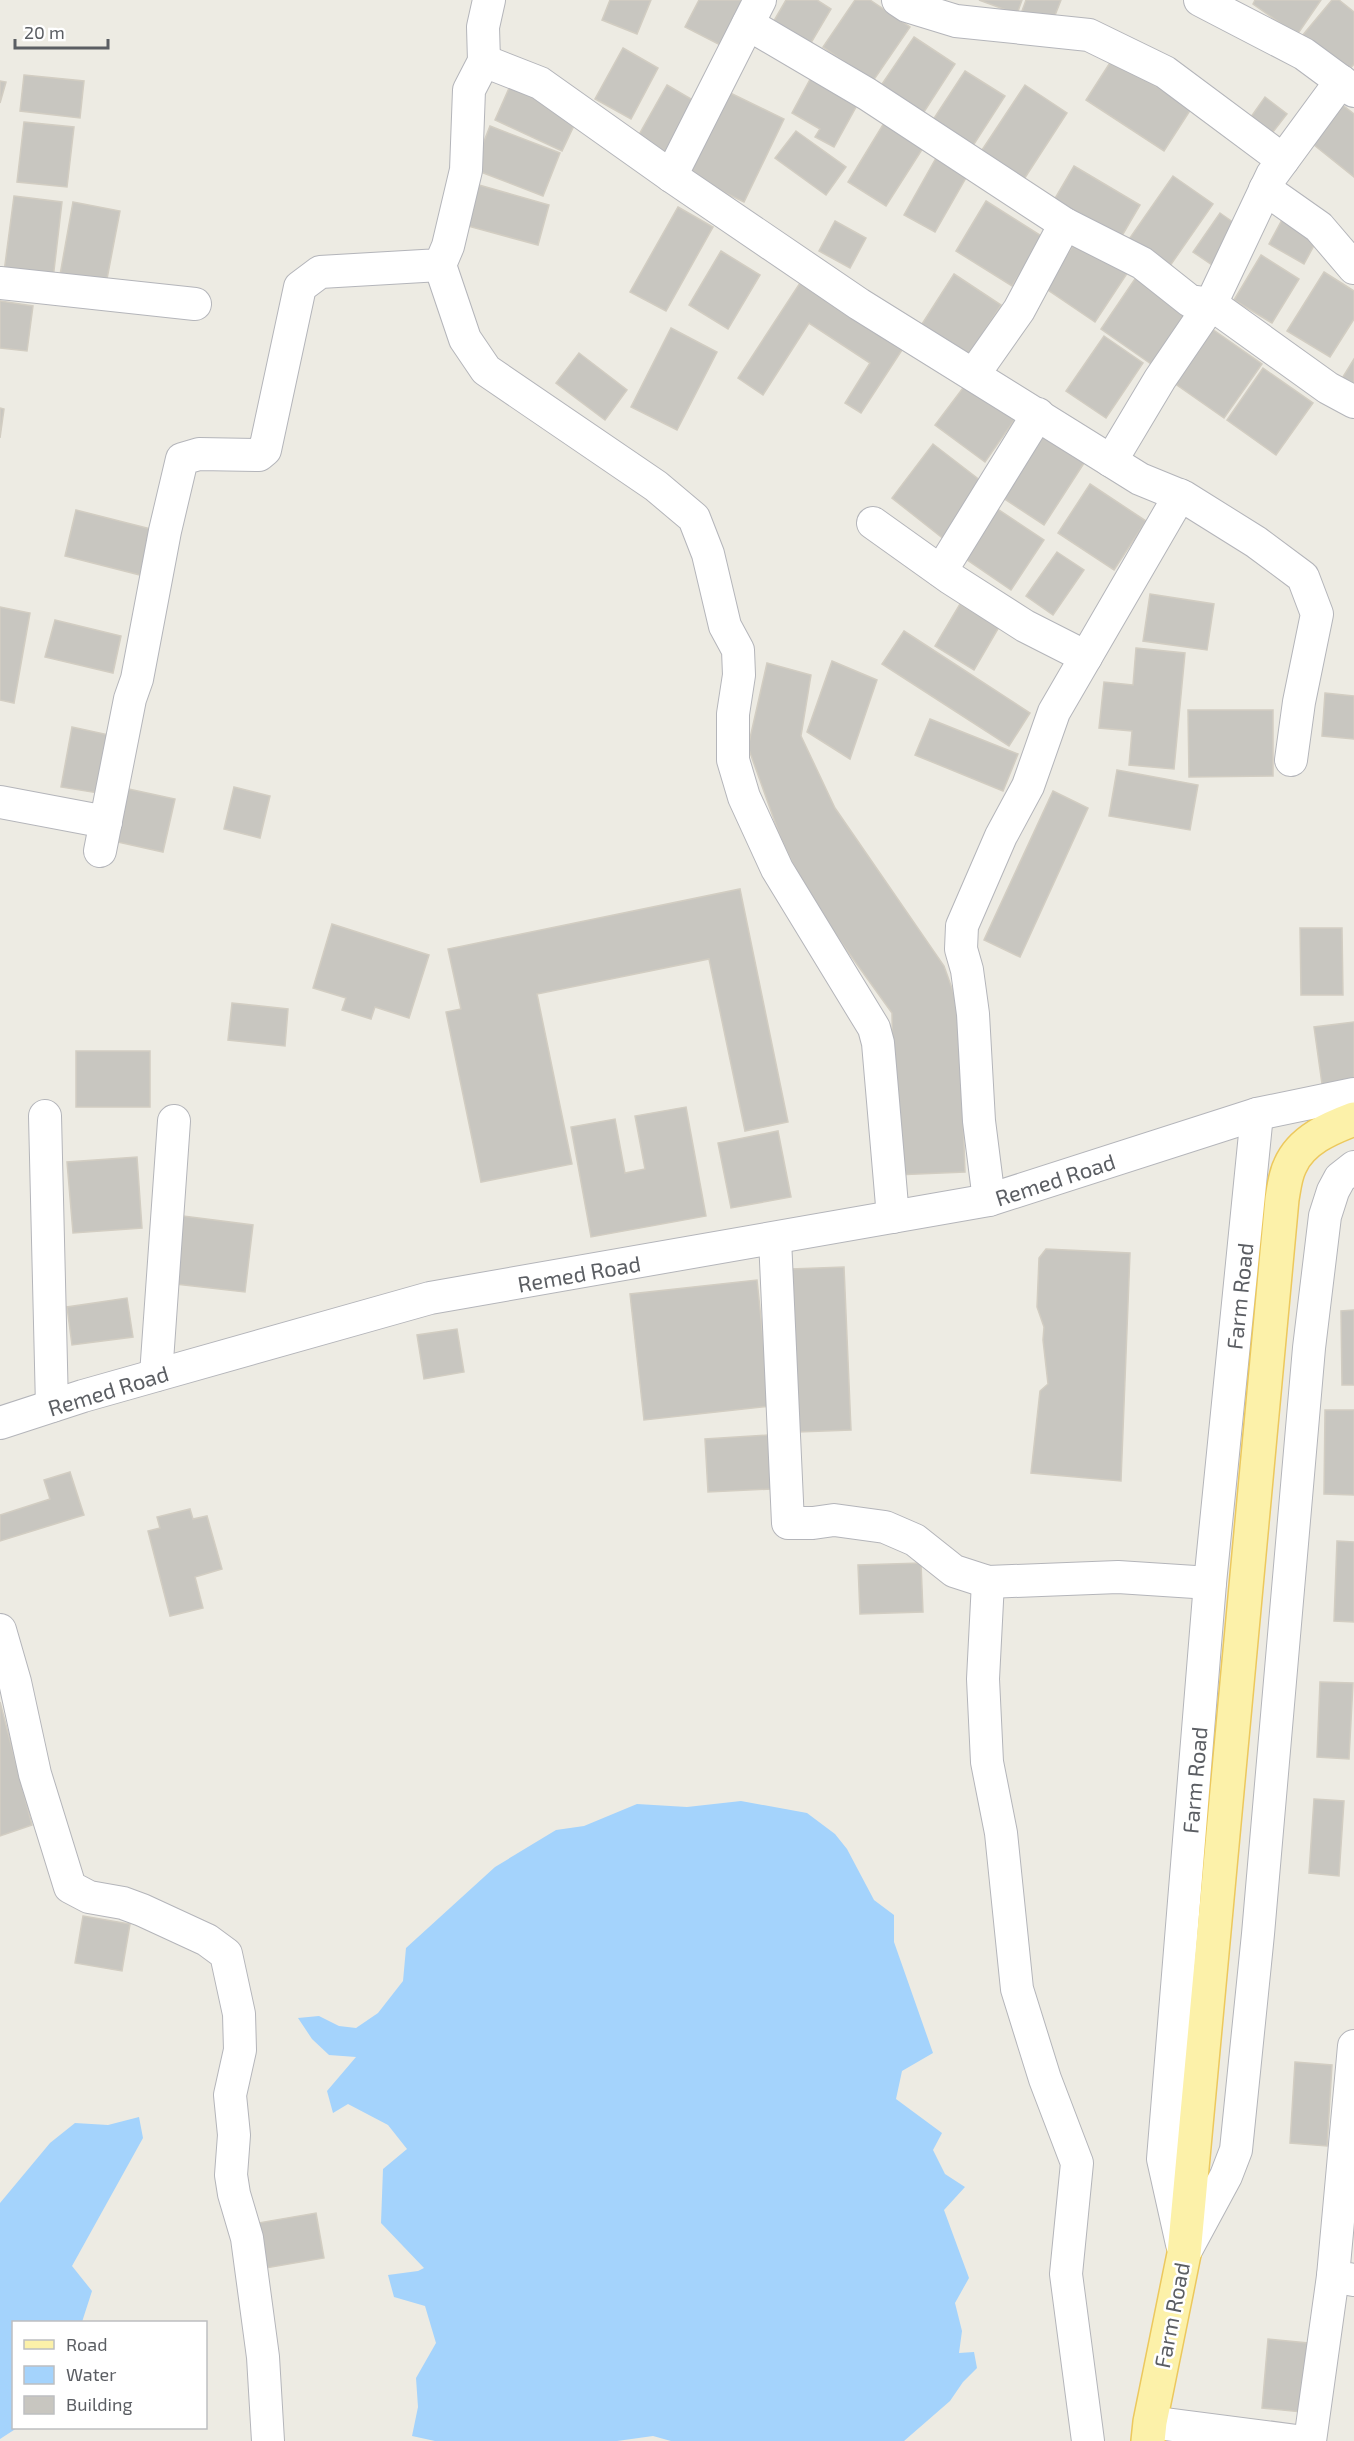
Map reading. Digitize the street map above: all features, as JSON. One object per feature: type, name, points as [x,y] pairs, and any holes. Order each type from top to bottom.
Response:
[{"type":"main road","points":[[1184,2254],[1282,1199],[1290,1165],[1306,1145],[1326,1130],[1354,1119]]},
{"type":"main road","name":"Farm Road","points":[[1149,2432],[1184,2254]]},
{"type":"street","points":[[489,0],[483,27],[484,60],[469,90],[466,170],[448,246],[440,265],[465,339],[486,370],[656,486],[694,518],[710,563],[725,626],[738,650],[739,675],[733,714],[733,760],[744,797],[777,869],[874,1028],[878,1043],[893,1217]]},
{"type":"street","points":[[898,0],[908,6],[956,21],[1089,35],[1165,72],[1283,160]]},
{"type":"street","points":[[1111,461],[1160,379],[1211,304],[1265,189],[1283,160],[1347,86],[1304,54],[1200,0]]},
{"type":"street","points":[[671,176],[754,12],[867,94],[1065,224],[1142,263],[1190,301],[1211,304],[1328,388],[1354,402]]},
{"type":"street","points":[[484,60],[540,83],[671,176],[859,304],[1140,479],[1180,495],[1256,542],[1303,577],[1317,614],[1299,702],[1291,760]]},
{"type":"street","points":[[1265,189],[1319,227],[1354,268]]},
{"type":"street","points":[[974,374],[1019,310],[1065,224]]},
{"type":"street","points":[[0,802],[103,836],[182,459],[199,454],[259,455],[265,450],[300,287],[320,272],[440,265]]},
{"type":"street","points":[[0,283],[195,304]]},
{"type":"street","points":[[941,571],[1038,414]]},
{"type":"street","points":[[989,1200],[979,1121],[974,1014],[967,970],[961,950],[962,926],[1000,836],[1028,786],[1054,712],[1180,495]]},
{"type":"street","points":[[873,523],[1025,626],[1086,657]]},
{"type":"street","name":"Remed Road","points":[[0,1423],[156,1375],[430,1298],[989,1200],[1257,1114],[1354,1094]]},
{"type":"street","name":"Farm Road","points":[[1184,2254],[1163,2159],[1210,1583],[1257,1114]]},
{"type":"street","points":[[45,1116],[52,1406]]},
{"type":"street","points":[[156,1375],[174,1121]]},
{"type":"street","points":[[1184,2254],[1226,2176],[1236,2150],[1258,1934],[1309,1348],[1325,1216],[1333,1191],[1341,1178],[1354,1167]]},
{"type":"street","points":[[775,1239],[788,1523],[834,1520],[885,1527],[915,1540],[954,1571],[988,1582],[1118,1577],[1210,1583]]},
{"type":"street","points":[[988,1582],[982,1679],[987,1762],[1001,1833],[1017,1989],[1045,2079],[1077,2163],[1066,2274],[1089,2441]]},
{"type":"street","points":[[0,1630],[15,1682],[35,1774],[70,1887],[89,1897],[123,1903],[142,1910],[207,1940],[226,1954],[239,2014],[240,2050],[230,2095],[234,2135],[231,2175],[234,2194],[248,2238],[249,2265],[263,2357],[268,2441]]},
{"type":"street","points":[[1310,2441],[1343,2278],[1354,2046]]},
{"type":"street","points":[[1149,2432],[1297,2441]]},
{"type":"water","points":[[741,1801],[807,1813],[835,1834],[847,1849],[874,1900],[894,1915],[894,1942],[933,2053],[902,2071],[896,2099],[942,2133],[933,2150],[945,2174],[965,2187],[944,2210],[969,2278],[955,2303],[962,2331],[959,2353],[974,2352],[977,2368],[963,2382],[950,2401],[904,2441],[671,2441],[653,2436],[617,2441],[435,2441],[412,2436],[418,2407],[416,2378],[436,2343],[425,2306],[394,2297],[388,2275],[424,2268],[381,2223],[383,2169],[407,2149],[388,2125],[348,2104],[333,2113],[327,2091],[356,2057],[329,2055],[312,2039],[298,2018],[319,2016],[339,2026],[356,2028],[378,2013],[403,1981],[406,1948],[495,1867],[556,1830],[584,1826],[637,1804],[687,1807]]},
{"type":"water","points":[[139,2117],[143,2138],[72,2266],[92,2291],[82,2321],[12,2321],[12,2429],[15,2429],[0,2439],[0,2203],[50,2143],[75,2123],[108,2125]]},
{"type":"building","points":[[610,0],[651,0],[637,34],[602,20]]},
{"type":"building","points":[[699,0],[743,0],[728,49],[685,27]]},
{"type":"building","points":[[786,0],[817,0],[831,9],[805,53],[768,31]]},
{"type":"building","points":[[855,0],[870,0],[910,27],[873,81],[823,47]]},
{"type":"building","points":[[979,0],[1022,0],[1017,14]]},
{"type":"building","points":[[1026,0],[1061,0],[1052,23],[1022,11]]},
{"type":"building","points":[[1255,0],[1321,0],[1297,35],[1253,4]]},
{"type":"building","points":[[1332,0],[1339,0],[1354,12],[1354,64],[1346,73],[1302,36]]},
{"type":"building","points":[[914,37],[955,64],[922,115],[880,87]]},
{"type":"building","points":[[623,48],[658,68],[631,119],[595,99]]},
{"type":"building","points":[[1113,58],[1191,109],[1164,151],[1086,100]]},
{"type":"building","points":[[965,71],[1005,96],[967,155],[927,129]]},
{"type":"building","points":[[814,72],[861,98],[834,147],[815,137],[820,129],[792,113]]},
{"type":"building","points":[[24,75],[84,81],[80,118],[20,111]]},
{"type":"building","points":[[0,81],[6,82],[0,103]]},
{"type":"building","points":[[667,85],[703,106],[672,161],[636,140]]},
{"type":"building","points":[[1025,85],[1067,113],[1019,187],[976,159]]},
{"type":"building","points":[[510,86],[578,117],[562,151],[495,120]]},
{"type":"building","points":[[722,89],[784,119],[744,202],[682,172]]},
{"type":"building","points":[[1265,97],[1287,114],[1269,137],[1248,121]]},
{"type":"building","points":[[1340,103],[1354,114],[1354,177],[1309,141]]},
{"type":"building","points":[[24,122],[74,127],[67,187],[17,182]]},
{"type":"building","points":[[884,123],[923,148],[886,206],[848,182]]},
{"type":"building","points":[[490,126],[560,153],[543,196],[473,169]]},
{"type":"building","points":[[796,131],[846,167],[826,195],[775,158]]},
{"type":"building","points":[[940,151],[971,169],[935,232],[904,215]]},
{"type":"building","points":[[1074,166],[1140,205],[1116,246],[1050,207]]},
{"type":"building","points":[[1173,176],[1213,204],[1165,273],[1125,245]]},
{"type":"building","points":[[479,185],[549,205],[538,245],[468,226]]},
{"type":"building","points":[[14,196],[62,202],[53,279],[4,272]]},
{"type":"building","points":[[986,201],[1043,237],[1012,286],[956,251]]},
{"type":"building","points":[[73,202],[120,211],[106,284],[60,275]]},
{"type":"building","points":[[678,207],[713,227],[666,311],[630,292]]},
{"type":"building","points":[[1220,213],[1244,230],[1218,269],[1193,252]]},
{"type":"building","points":[[1283,218],[1318,238],[1304,264],[1269,244]]},
{"type":"building","points":[[835,221],[866,238],[850,268],[819,251]]},
{"type":"building","points":[[1078,238],[1128,272],[1095,322],[1045,288]]},
{"type":"building","points":[[721,251],[760,275],[728,329],[689,305]]},
{"type":"building","points":[[1261,255],[1299,279],[1272,323],[1234,300]]},
{"type":"building","points":[[1141,270],[1194,307],[1154,366],[1101,329]]},
{"type":"building","points":[[1324,272],[1354,291],[1354,319],[1330,357],[1287,331]]},
{"type":"building","points":[[954,274],[1001,305],[969,356],[922,324]]},
{"type":"building","points":[[800,283],[902,350],[861,413],[845,403],[870,363],[809,323],[763,395],[738,378]]},
{"type":"building","points":[[0,301],[33,306],[27,351],[0,348]]},
{"type":"building","points":[[1205,324],[1262,364],[1224,418],[1167,378]]},
{"type":"building","points":[[671,328],[717,352],[677,430],[631,407]]},
{"type":"building","points":[[1104,336],[1143,363],[1106,418],[1066,391]]},
{"type":"building","points":[[579,353],[627,390],[605,420],[556,383]]},
{"type":"building","points":[[1354,359],[1354,389],[1341,380]]},
{"type":"building","points":[[1263,368],[1313,403],[1276,455],[1227,420]]},
{"type":"building","points":[[966,384],[1015,419],[985,462],[935,425]]},
{"type":"building","points":[[0,408],[4,409],[0,438]]},
{"type":"building","points":[[1041,426],[1088,457],[1044,525],[997,494]]},
{"type":"building","points":[[933,444],[986,485],[945,540],[892,498]]},
{"type":"building","points":[[1090,484],[1146,521],[1114,570],[1058,533]]},
{"type":"building","points":[[993,506],[1044,540],[1011,590],[960,555]]},
{"type":"building","points":[[76,510],[151,529],[140,575],[65,556]]},
{"type":"building","points":[[1057,552],[1084,570],[1053,615],[1026,596]]},
{"type":"building","points":[[1150,594],[1214,604],[1207,650],[1143,641]]},
{"type":"building","points":[[960,604],[999,627],[974,670],[935,646]]},
{"type":"building","points":[[0,607],[30,613],[14,703],[0,700]]},
{"type":"building","points":[[55,620],[121,636],[113,673],[45,657]]},
{"type":"building","points":[[904,631],[1030,713],[1009,746],[882,664]]},
{"type":"building","points":[[1136,648],[1185,653],[1174,769],[1129,765],[1132,731],[1099,728],[1104,682],[1133,685]]},
{"type":"building","points":[[832,661],[877,680],[850,759],[807,732]]},
{"type":"building","points":[[767,663],[811,675],[801,736],[835,808],[944,966],[959,1008],[965,1172],[895,1175],[892,1013],[831,928],[797,872],[781,839],[748,747]]},
{"type":"building","points":[[1325,693],[1354,696],[1354,739],[1322,736]]},
{"type":"building","points":[[1188,710],[1273,710],[1273,776],[1189,777]]},
{"type":"building","points":[[930,719],[1018,754],[1003,791],[915,755]]},
{"type":"building","points":[[72,727],[109,735],[98,793],[61,787]]},
{"type":"building","points":[[1117,770],[1198,785],[1190,830],[1109,816]]},
{"type":"building","points":[[234,787],[270,796],[260,838],[224,829]]},
{"type":"building","points":[[124,788],[175,799],[163,852],[113,841]]},
{"type":"building","points":[[1053,791],[1088,808],[1020,957],[984,940]]},
{"type":"building","points":[[740,889],[788,1122],[745,1131],[709,959],[537,994],[572,1164],[481,1182],[446,1012],[461,1009],[448,949]]},
{"type":"building","points":[[332,924],[429,955],[409,1018],[375,1007],[371,1019],[342,1010],[346,998],[313,988]]},
{"type":"building","points":[[1300,928],[1342,928],[1343,995],[1301,995]]},
{"type":"building","points":[[232,1003],[288,1009],[285,1046],[228,1040]]},
{"type":"building","points":[[1354,1022],[1354,1087],[1323,1091],[1314,1027]]},
{"type":"building","points":[[76,1051],[150,1051],[150,1107],[76,1107]]},
{"type":"building","points":[[686,1107],[706,1216],[591,1237],[571,1127],[615,1119],[625,1173],[645,1169],[635,1116]]},
{"type":"building","points":[[778,1131],[791,1197],[731,1208],[718,1143]]},
{"type":"building","points":[[137,1157],[142,1228],[73,1233],[67,1162]]},
{"type":"building","points":[[175,1215],[253,1225],[245,1292],[167,1283]]},
{"type":"building","points":[[1046,1249],[1130,1253],[1121,1481],[1031,1473],[1040,1391],[1048,1384],[1043,1340],[1044,1327],[1037,1307],[1039,1258]]},
{"type":"building","points":[[844,1267],[851,1430],[798,1432],[791,1269]]},
{"type":"building","points":[[757,1280],[770,1406],[644,1420],[630,1294]]},
{"type":"building","points":[[127,1298],[133,1337],[72,1345],[67,1307]]},
{"type":"building","points":[[1354,1310],[1354,1385],[1342,1385],[1341,1311]]},
{"type":"building","points":[[457,1329],[464,1372],[424,1379],[417,1335]]},
{"type":"building","points":[[1325,1410],[1354,1410],[1354,1495],[1324,1494]]},
{"type":"building","points":[[768,1435],[771,1489],[708,1492],[705,1439]]},
{"type":"building","points":[[70,1472],[84,1515],[0,1541],[0,1515],[50,1499],[44,1480]]},
{"type":"building","points":[[190,1509],[193,1519],[207,1516],[222,1569],[195,1577],[203,1608],[170,1616],[148,1531],[160,1528],[157,1517]]},
{"type":"building","points":[[1337,1541],[1354,1542],[1354,1622],[1334,1621]]},
{"type":"building","points":[[921,1563],[923,1612],[860,1614],[858,1565]]},
{"type":"building","points":[[1320,1682],[1353,1683],[1349,1759],[1317,1757]]},
{"type":"building","points":[[0,1702],[32,1825],[0,1836]]},
{"type":"building","points":[[1314,1799],[1344,1801],[1339,1876],[1309,1873]]},
{"type":"building","points":[[83,1916],[130,1924],[122,1971],[75,1963]]},
{"type":"building","points":[[1295,2062],[1332,2065],[1327,2146],[1290,2143]]},
{"type":"building","points":[[316,2213],[324,2258],[266,2268],[258,2223]]},
{"type":"building","points":[[1268,2339],[1308,2343],[1302,2412],[1262,2408]]}]
